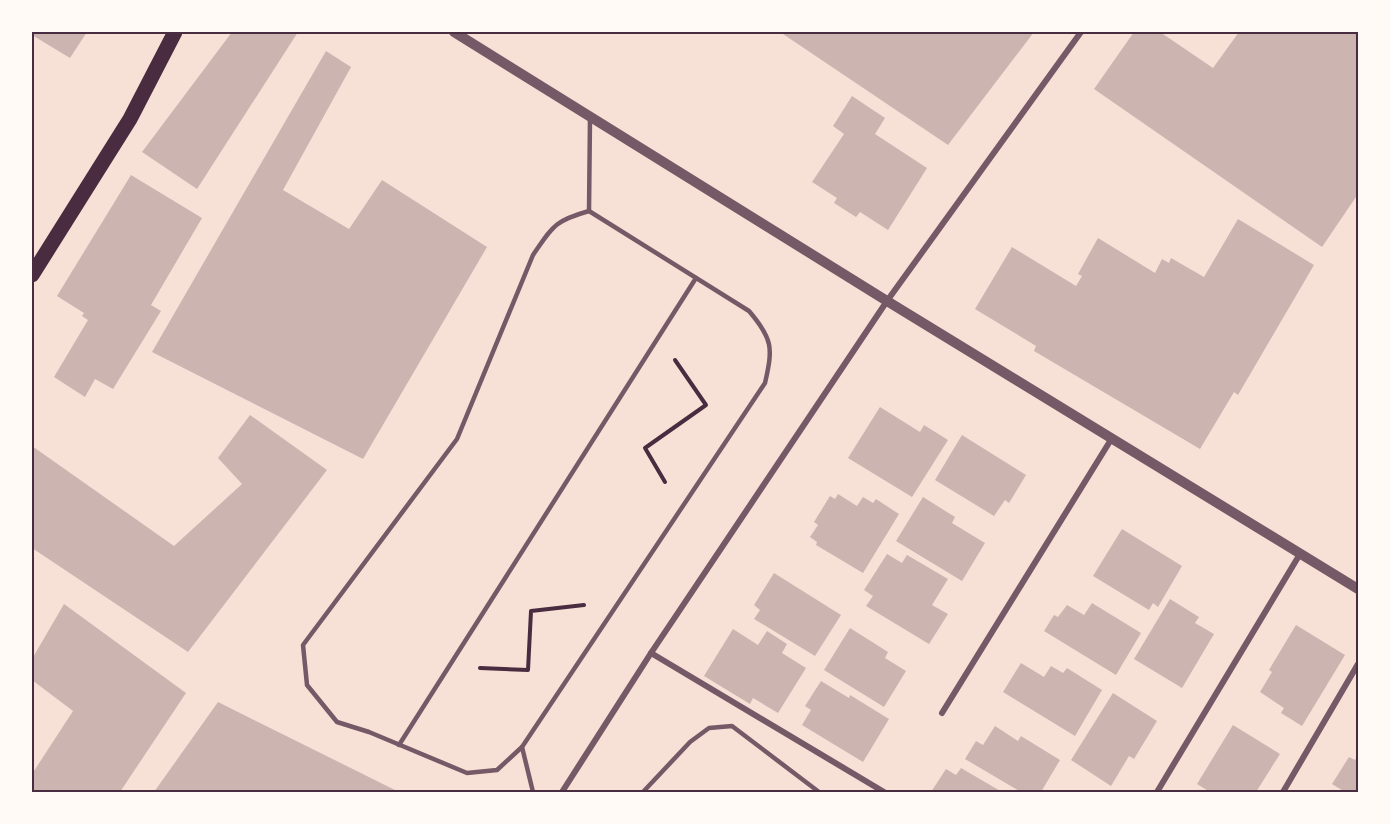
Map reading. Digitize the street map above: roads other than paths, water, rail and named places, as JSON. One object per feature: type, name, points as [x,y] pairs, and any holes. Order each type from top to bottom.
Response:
[{"type":"main road","points":[[32,275],[130,119],[175,32]]},
{"type":"street","points":[[454,32],[887,301],[1359,589]]},
{"type":"street","points":[[562,792],[651,653],[887,301],[1081,32]]},
{"type":"street","points":[[942,713],[1112,438]]},
{"type":"street","points":[[1157,792],[1300,554]]},
{"type":"street","points":[[651,653],[884,792]]},
{"type":"street","points":[[1283,792],[1359,664]]},
{"type":"lane","points":[[590,117],[590,211]]},
{"type":"lane","points":[[590,211],[696,278],[750,311],[768,332],[771,359],[765,383],[522,747],[497,770],[467,773],[337,722],[307,685],[303,645],[457,439],[533,255],[550,230],[562,219],[590,211]]},
{"type":"lane","points":[[399,745],[696,278]]},
{"type":"lane","points":[[642,792],[690,742],[709,728],[732,726],[813,790],[819,792]]},
{"type":"lane","points":[[522,747],[533,792]]}]
